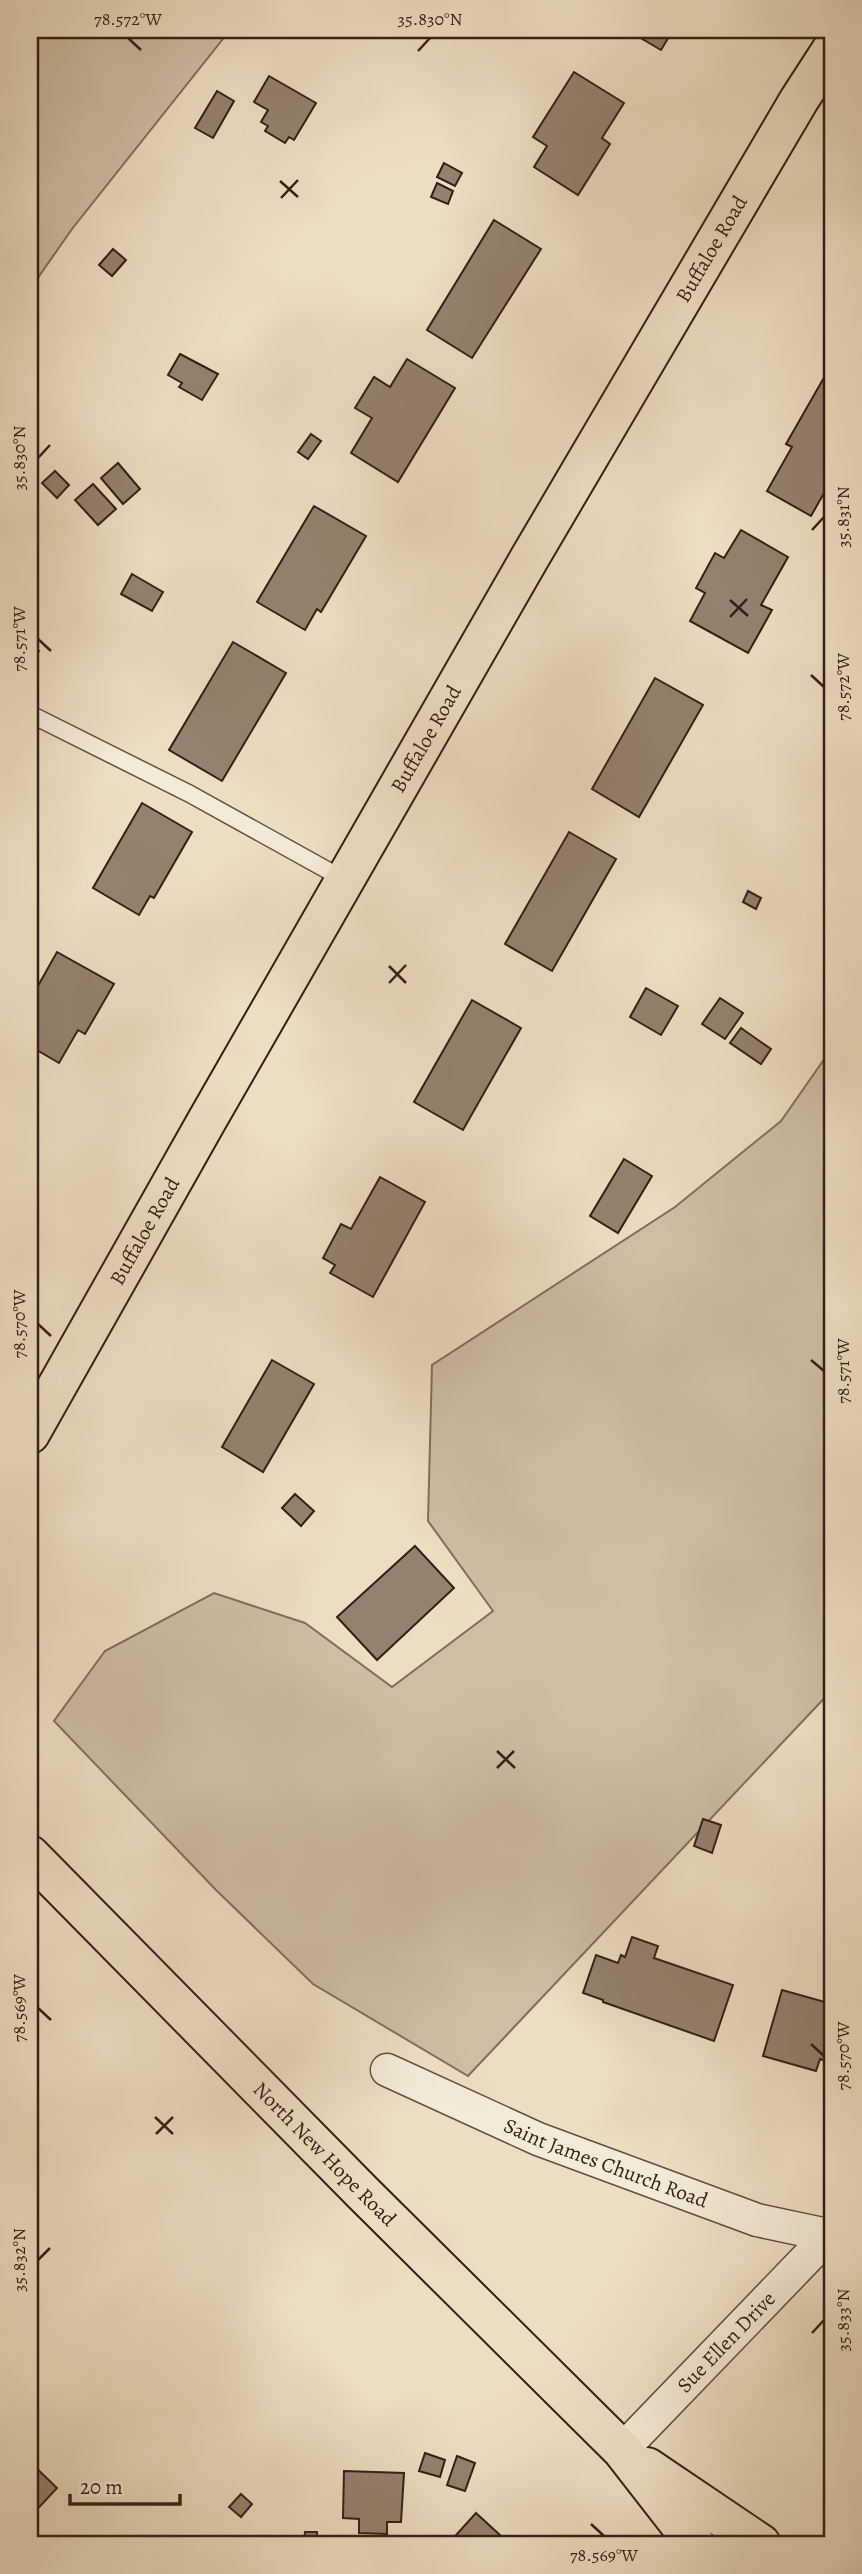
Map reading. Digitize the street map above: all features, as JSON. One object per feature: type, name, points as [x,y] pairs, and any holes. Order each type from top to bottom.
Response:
[{"type":"main road","name":"Buffaloe Road","points":[[30,1434],[529,559],[799,100],[832,49]]},
{"type":"main road","name":"North New Hope Road","points":[[30,1855],[373,2203],[622,2450],[695,2544]]},
{"type":"main road","name":"North New Hope Road","points":[[622,2450],[761,2544]]},
{"type":"street","name":"Saint James Church Road","points":[[387,2070],[538,2139],[757,2220],[831,2234]]},
{"type":"street","name":"Sue Ellen Drive","points":[[622,2450],[831,2234]]},
{"type":"lane","points":[[36,717],[190,794],[345,880]]},
{"type":"shaded area","points":[[30,30],[230,30],[72,229],[30,289]]},
{"type":"shaded area","points":[[832,1048],[832,1690],[468,2076],[313,1984],[216,1890],[54,1721],[105,1651],[214,1593],[305,1623],[392,1687],[493,1611],[428,1521],[432,1365],[675,1207],[781,1121]]},
{"type":"building","points":[[627,30],[673,30],[661,50]]},
{"type":"building","points":[[574,72],[624,103],[602,138],[610,144],[578,195],[534,167],[547,146],[533,137]]},
{"type":"building","points":[[269,76],[316,103],[294,140],[289,137],[285,143],[265,131],[268,126],[261,122],[268,110],[254,102]]},
{"type":"building","points":[[217,91],[234,101],[213,138],[195,128]]},
{"type":"building","points":[[444,163],[462,173],[455,186],[437,177]]},
{"type":"building","points":[[437,183],[453,191],[448,204],[431,197]]},
{"type":"building","points":[[494,220],[541,249],[472,358],[427,330]]},
{"type":"building","points":[[113,249],[126,260],[112,276],[99,265]]},
{"type":"building","points":[[180,354],[218,374],[202,400],[179,387],[182,383],[168,375]]},
{"type":"building","points":[[407,359],[455,388],[398,482],[351,453],[372,418],[355,408],[374,377],[390,387]]},
{"type":"building","points":[[826,374],[832,377],[832,479],[811,516],[767,491],[792,447],[786,444]]},
{"type":"building","points":[[311,434],[321,441],[308,459],[298,452]]},
{"type":"building","points":[[118,463],[140,489],[123,504],[101,478]]},
{"type":"building","points":[[55,471],[69,485],[57,498],[42,483]]},
{"type":"building","points":[[93,484],[116,509],[98,525],[75,500]]},
{"type":"building","points":[[314,506],[366,536],[321,612],[317,609],[305,630],[257,602]]},
{"type":"building","points":[[741,530],[788,557],[761,605],[772,610],[748,653],[690,621],[705,593],[696,588],[715,553],[724,558]]},
{"type":"building","points":[[132,574],[163,592],[152,611],[121,594]]},
{"type":"building","points":[[233,642],[286,673],[222,781],[169,750]]},
{"type":"building","points":[[30,646],[39,651],[30,667]]},
{"type":"building","points":[[655,678],[703,705],[639,817],[592,789]]},
{"type":"building","points":[[142,803],[192,832],[154,898],[150,896],[139,915],[93,888]]},
{"type":"building","points":[[569,832],[616,859],[552,971],[505,944]]},
{"type":"building","points":[[748,891],[761,898],[756,909],[743,902]]},
{"type":"building","points":[[57,952],[114,984],[85,1034],[78,1030],[59,1063],[30,1046],[30,1000]]},
{"type":"building","points":[[646,988],[678,1006],[661,1035],[630,1017]]},
{"type":"building","points":[[720,998],[743,1013],[725,1039],[702,1024]]},
{"type":"building","points":[[472,1000],[521,1028],[463,1130],[414,1102]]},
{"type":"building","points":[[741,1028],[771,1049],[761,1064],[730,1043]]},
{"type":"building","points":[[624,1159],[652,1176],[618,1233],[590,1216]]},
{"type":"building","points":[[380,1177],[425,1202],[373,1297],[330,1273],[335,1265],[323,1258],[341,1224],[351,1229]]},
{"type":"building","points":[[272,1360],[314,1384],[263,1472],[222,1447]]},
{"type":"building","points":[[295,1494],[314,1511],[301,1526],[282,1508]]},
{"type":"building","points":[[415,1546],[454,1588],[377,1660],[337,1617]]},
{"type":"building","points":[[703,1819],[721,1825],[712,1853],[694,1846]]},
{"type":"building","points":[[632,1937],[658,1946],[654,1958],[733,1985],[714,2041],[583,1993],[596,1955],[618,1963],[621,1955],[625,1957]]},
{"type":"building","points":[[782,1990],[832,2004],[832,2063],[820,2059],[816,2071],[763,2056]]},
{"type":"building","points":[[425,2453],[445,2460],[440,2477],[419,2471]]},
{"type":"building","points":[[457,2456],[475,2463],[465,2491],[447,2485]]},
{"type":"building","points":[[30,2462],[57,2488],[30,2517]]},
{"type":"building","points":[[344,2471],[404,2473],[401,2522],[387,2522],[387,2534],[359,2533],[359,2519],[343,2518]]},
{"type":"building","points":[[241,2494],[252,2504],[241,2517],[229,2507]]},
{"type":"building","points":[[476,2513],[501,2536],[509,2544],[448,2544]]},
{"type":"building","points":[[305,2532],[317,2532],[317,2544],[258,2544],[259,2540],[304,2542]]}]
